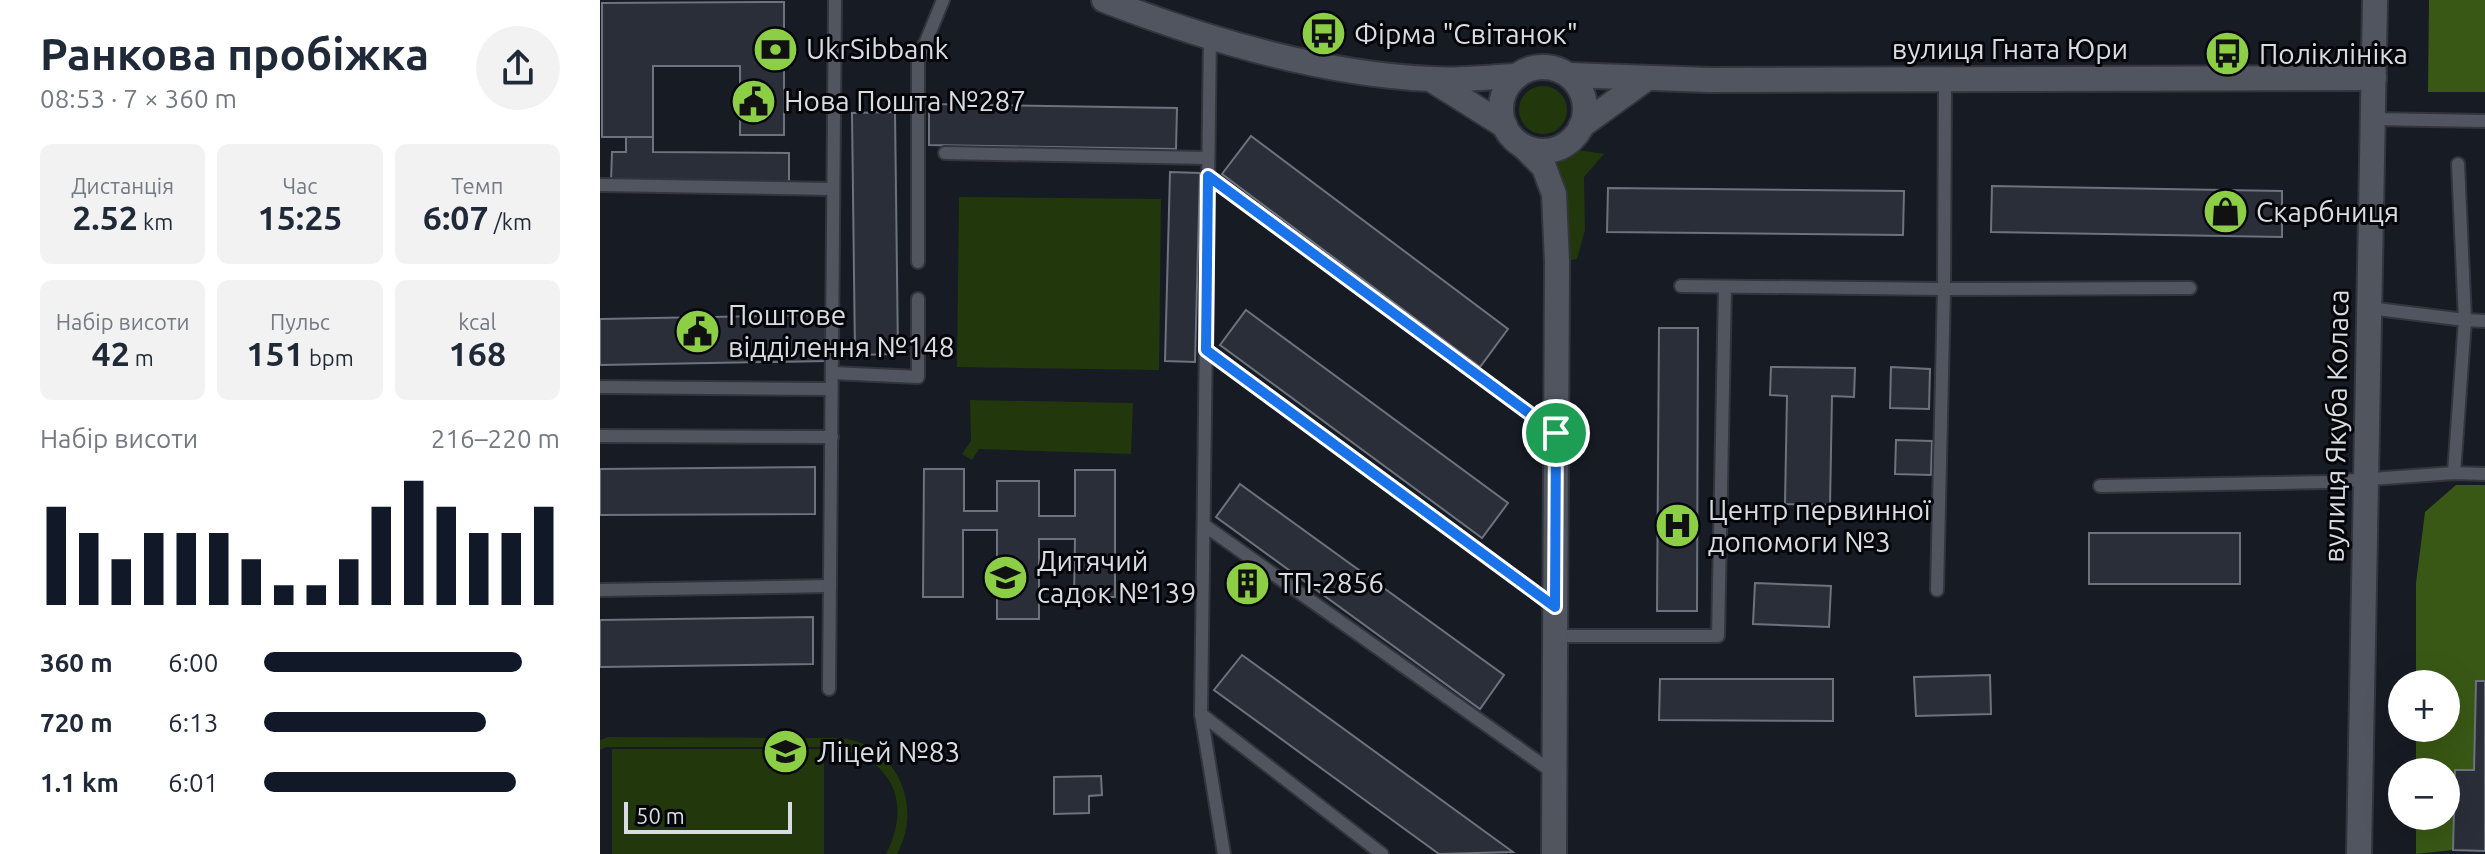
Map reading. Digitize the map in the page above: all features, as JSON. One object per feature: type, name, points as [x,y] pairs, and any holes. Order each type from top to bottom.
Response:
[{"type":"street","name":"вулиця Якуба Коласа","points":[[2359,854],[2375,0]]},
{"type":"street","points":[[1112,1],[1210,36],[1325,66],[1432,80],[1517,76]]},
{"type":"street","points":[[1523,146],[1550,150],[1563,146],[1574,137],[1585,112],[1584,98],[1569,75],[1543,67],[1529,69],[1508,86],[1502,99],[1501,113],[1512,138],[1544,167],[1554,194],[1557,262],[1554,854]]},
{"type":"street","name":"вулиця Гната Юри","points":[[1569,75],[1646,79],[2374,78]]},
{"type":"street","points":[[1581,126],[1646,79]]},
{"type":"street","points":[[1432,80],[1505,126]]},
{"type":"lane","points":[[829,689],[835,0]]},
{"type":"lane","points":[[918,262],[918,61],[943,0]]},
{"type":"lane","points":[[1210,36],[1201,714],[1224,854]]},
{"type":"lane","points":[[1937,590],[1945,80]]},
{"type":"lane","points":[[2372,119],[2485,121]]},
{"type":"lane","points":[[945,153],[1208,158]]},
{"type":"lane","points":[[2454,473],[2465,320],[2458,164]]},
{"type":"lane","points":[[1208,176],[1556,433]]},
{"type":"lane","points":[[600,185],[833,189]]},
{"type":"lane","points":[[1681,286],[2190,288]]},
{"type":"lane","points":[[1555,636],[1718,636],[1725,287]]},
{"type":"lane","points":[[832,373],[918,377],[918,299]]},
{"type":"lane","points":[[2369,308],[2485,321]]},
{"type":"lane","points":[[1206,350],[1555,607]]},
{"type":"lane","points":[[600,387],[831,389]]},
{"type":"lane","points":[[600,436],[832,437]]},
{"type":"lane","points":[[2100,486],[2485,474]]},
{"type":"lane","points":[[1204,525],[1554,773]]},
{"type":"lane","points":[[600,590],[830,586]]},
{"type":"lane","points":[[1201,714],[1382,854]]},
{"type":"green space","points":[[2429,0],[2485,0],[2485,92],[2428,92]]},
{"type":"green space","points":[[1543,86],[1560,93],[1567,110],[1560,127],[1543,134],[1526,127],[1519,110],[1526,93]]},
{"type":"green space","points":[[1566,148],[1604,154],[1584,177],[1585,230],[1577,259],[1560,262],[1538,154]]},
{"type":"green space","points":[[959,197],[1161,199],[1159,370],[957,367]]},
{"type":"green space","points":[[970,400],[1133,403],[1131,454],[979,449],[972,460],[962,454],[971,441]]},
{"type":"green space","points":[[2456,485],[2485,485],[2485,681],[2474,770],[2460,770],[2460,758],[2416,758],[2416,742],[2460,742],[2460,670],[2416,670],[2416,583],[2425,512]]},
{"type":"green space","points":[[608,737],[852,740],[869,747],[895,771],[906,803],[904,837],[897,854],[886,854],[894,834],[897,814],[896,797],[890,781],[865,758],[847,751],[825,747],[606,747],[600,750],[600,740]]},
{"type":"green space","points":[[612,749],[824,749],[824,854],[612,854]]},
{"type":"green space","points":[[2416,830],[2454,830],[2453,850],[2416,854]]},
{"type":"building","points":[[784,2],[784,135],[740,135],[740,66],[653,66],[653,137],[602,137],[602,3]]},
{"type":"building","points":[[929,104],[1177,108],[1176,149],[929,145]]},
{"type":"building","points":[[895,112],[898,354],[855,355],[852,113]]},
{"type":"building","points":[[1251,136],[1508,329],[1480,367],[1222,174]]},
{"type":"building","points":[[626,137],[653,137],[653,152],[789,153],[789,183],[611,181],[612,152],[626,152]]},
{"type":"building","points":[[1170,172],[1200,173],[1195,362],[1165,361]]},
{"type":"building","points":[[1992,186],[2282,191],[2282,237],[1991,232]]},
{"type":"building","points":[[1608,188],[1904,191],[1903,235],[1607,232]]},
{"type":"building","points":[[1246,310],[1508,503],[1482,538],[1220,345]]},
{"type":"building","points":[[825,315],[826,361],[600,365],[600,319]]},
{"type":"building","name":"Центр первинної допомоги №3","points":[[1659,328],[1698,328],[1697,611],[1657,611]]},
{"type":"building","points":[[1771,367],[1855,368],[1854,397],[1832,396],[1830,505],[1785,504],[1787,396],[1770,395]]},
{"type":"building","points":[[1891,367],[1930,369],[1929,409],[1890,408]]},
{"type":"building","points":[[1896,440],[1932,441],[1931,475],[1895,474]]},
{"type":"building","points":[[815,467],[815,514],[600,515],[600,469]]},
{"type":"building","points":[[924,469],[964,469],[964,511],[997,511],[997,481],[1039,481],[1039,516],[1075,516],[1075,470],[1115,470],[1115,597],[1074,597],[1075,539],[1039,539],[1039,619],[997,619],[997,530],[963,530],[963,597],[923,597]]},
{"type":"building","points":[[1240,484],[1504,675],[1480,709],[1216,517]]},
{"type":"building","points":[[2089,533],[2240,533],[2240,584],[2089,584]]},
{"type":"building","name":"ТП-2856","points":[[1243,572],[1259,584],[1251,594],[1235,583]]},
{"type":"building","points":[[1755,583],[1831,586],[1829,627],[1753,624]]},
{"type":"building","points":[[813,617],[813,664],[600,667],[600,620]]},
{"type":"building","points":[[1242,655],[1513,852],[1439,854],[1214,690]]},
{"type":"building","points":[[1990,675],[1991,714],[1916,716],[1914,677]]},
{"type":"building","points":[[1660,679],[1833,679],[1833,721],[1659,720]]},
{"type":"building","points":[[2476,681],[2485,681],[2485,851],[2453,850],[2454,830],[2460,830],[2460,770],[2474,770]]},
{"type":"building","points":[[1101,776],[1102,795],[1089,796],[1089,813],[1054,814],[1054,777]]},
{"type":"place","name":"Фірма \"Світанок\"","points":[[1323,34]]},
{"type":"place","name":"UkrSibbank","points":[[775,49]]},
{"type":"place","name":"Поліклініка","points":[[2228,54]]},
{"type":"place","name":"Нова Пошта №287","points":[[753,101]]},
{"type":"place","name":"Скарбниця","points":[[2225,212]]},
{"type":"place","name":"Поштове відділення №148","points":[[697,331]]},
{"type":"place","name":"Центр первинної допомоги №3","points":[[1677,526]]},
{"type":"place","name":"Дитячий садок №139","points":[[1006,577]]},
{"type":"place","name":"ТП-2856","points":[[1247,583]]},
{"type":"place","name":"Ліцей №83","points":[[786,752]]},
{"type":"route","points":[[1208,176],[1556,433],[1555,607],[1206,350],[1208,176]]}]
